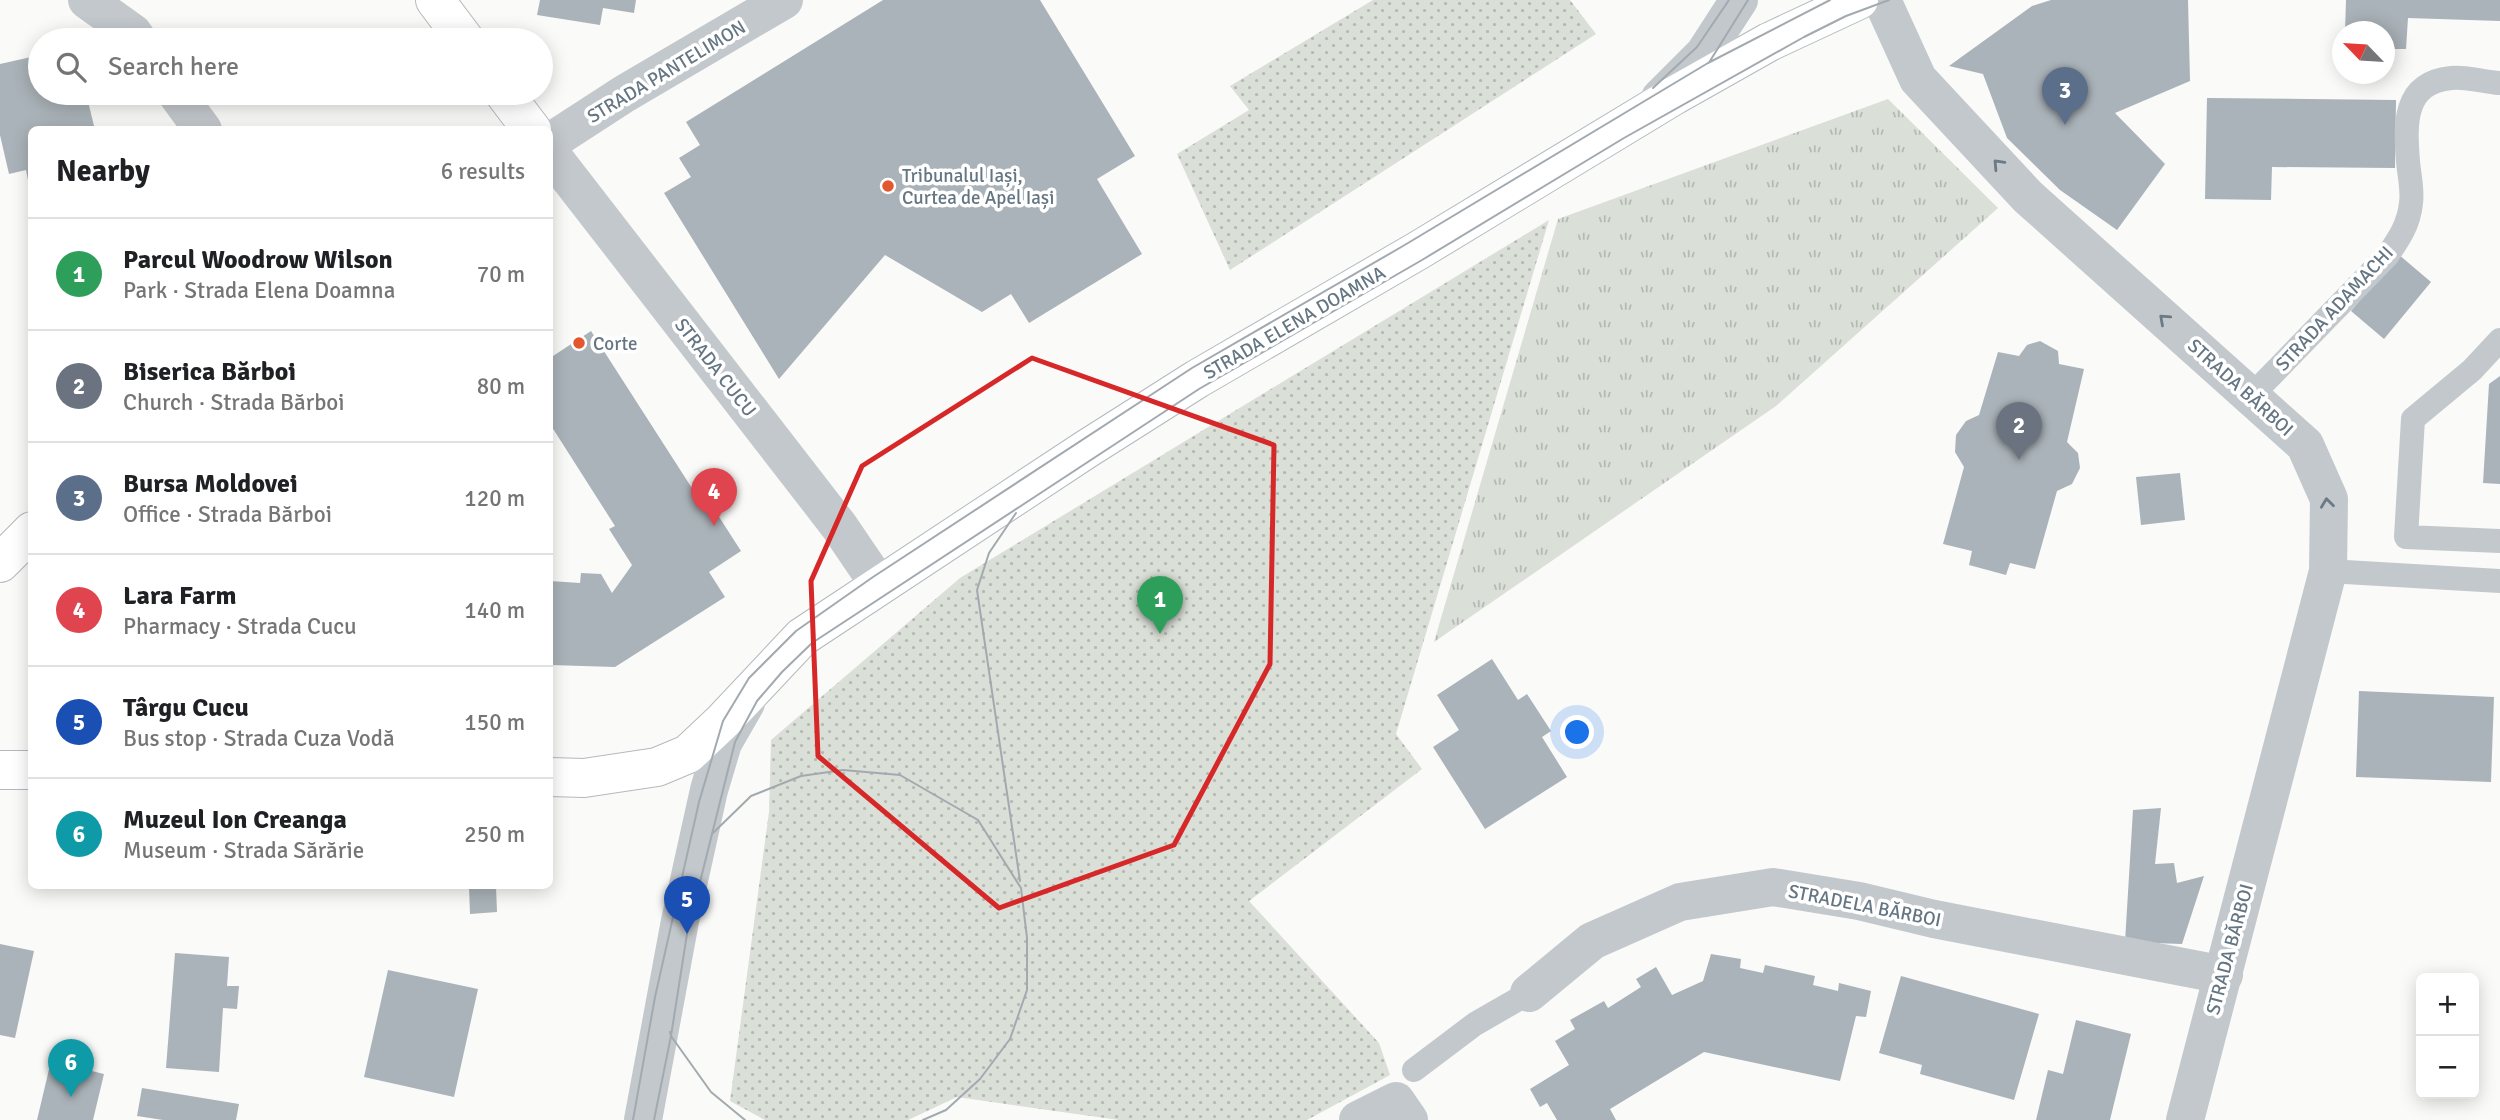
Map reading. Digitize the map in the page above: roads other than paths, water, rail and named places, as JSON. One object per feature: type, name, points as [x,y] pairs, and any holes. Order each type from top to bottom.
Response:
[{"type":"main road","points":[[435,0],[456,28]]},
{"type":"main road","name":"STRADA ELENA DOAMNA","points":[[553,777],[583,778],[657,767],[688,754],[802,637],[1197,379],[1769,42],[1859,0]]},
{"type":"main road","points":[[513,105],[529,126]]},
{"type":"main road","points":[[0,563],[28,535]]},
{"type":"main road","points":[[0,770],[28,770]]},
{"type":"street","points":[[87,0],[126,28]]},
{"type":"street","name":"STRADA PANTELIMON","points":[[553,140],[624,94],[784,0]]},
{"type":"street","name":"STRADA BĂRBOI","points":[[1882,0],[1918,79],[2028,197],[2305,445],[2329,499],[2328,571],[2185,1120]]},
{"type":"street","points":[[1644,114],[1704,54],[1736,1],[1769,42]]},
{"type":"street","points":[[185,105],[200,126]]},
{"type":"street","name":"STRADA CUCU","points":[[553,157],[839,526],[878,585]]},
{"type":"street","points":[[643,1120],[680,921],[709,790],[723,743],[756,684]]},
{"type":"street","name":"STRADELA BĂRBOI","points":[[1529,993],[1592,941],[1679,902],[1773,887],[1859,901],[1934,919],[2224,975]]},
{"type":"street","points":[[1358,1120],[1407,1097]]},
{"type":"lane","name":"STRADA ADAMACHI","points":[[2251,396],[2387,256],[2404,231],[2412,202],[2406,127],[2410,106],[2418,93],[2433,82],[2452,78],[2498,83]]},
{"type":"lane","points":[[2500,340],[2472,370],[2413,419],[2406,537],[2500,541]]},
{"type":"lane","points":[[2328,571],[2500,581]]},
{"type":"lane","points":[[1407,1097],[1475,1024],[1529,993]]},
{"type":"tram line","points":[[1653,88],[1697,47],[1729,0]]},
{"type":"tram line","points":[[1710,61],[1748,0]]},
{"type":"tram line","points":[[633,1120],[655,997],[699,802],[723,721],[749,678],[796,631],[873,577],[1192,368],[1403,246],[1708,63],[1830,0]]},
{"type":"tram line","points":[[654,1120],[687,934],[735,742],[757,701],[812,643],[1199,389],[1422,260],[1624,138],[1804,37],[1846,16],[1889,0]]},
{"type":"tram line","points":[[1016,513],[989,553],[977,590],[1020,881]]},
{"type":"tram line","points":[[712,834],[751,796],[801,776],[843,770],[900,775],[978,820],[1021,888],[1027,938],[1027,990],[1010,1039],[980,1079],[946,1110],[923,1120]]},
{"type":"tram line","points":[[670,1032],[711,1092],[745,1120]]},
{"type":"place","name":"Bursa Moldovei","points":[[2065,125]]},
{"type":"place","name":"Tribunalul Iași, Curtea de Apel Iași","points":[[888,186]]},
{"type":"place","name":"Corte","points":[[579,343]]},
{"type":"place","name":"Biserica Bărboi","points":[[2019,460]]},
{"type":"place","name":"Lara Farm","points":[[714,526]]},
{"type":"place","name":"Parcul Woodrow Wilson","points":[[1160,634]]},
{"type":"place","name":"Târgu Cucu","points":[[687,934]]},
{"type":"place","name":"Muzeul Ion Creanga","points":[[71,1097]]}]
